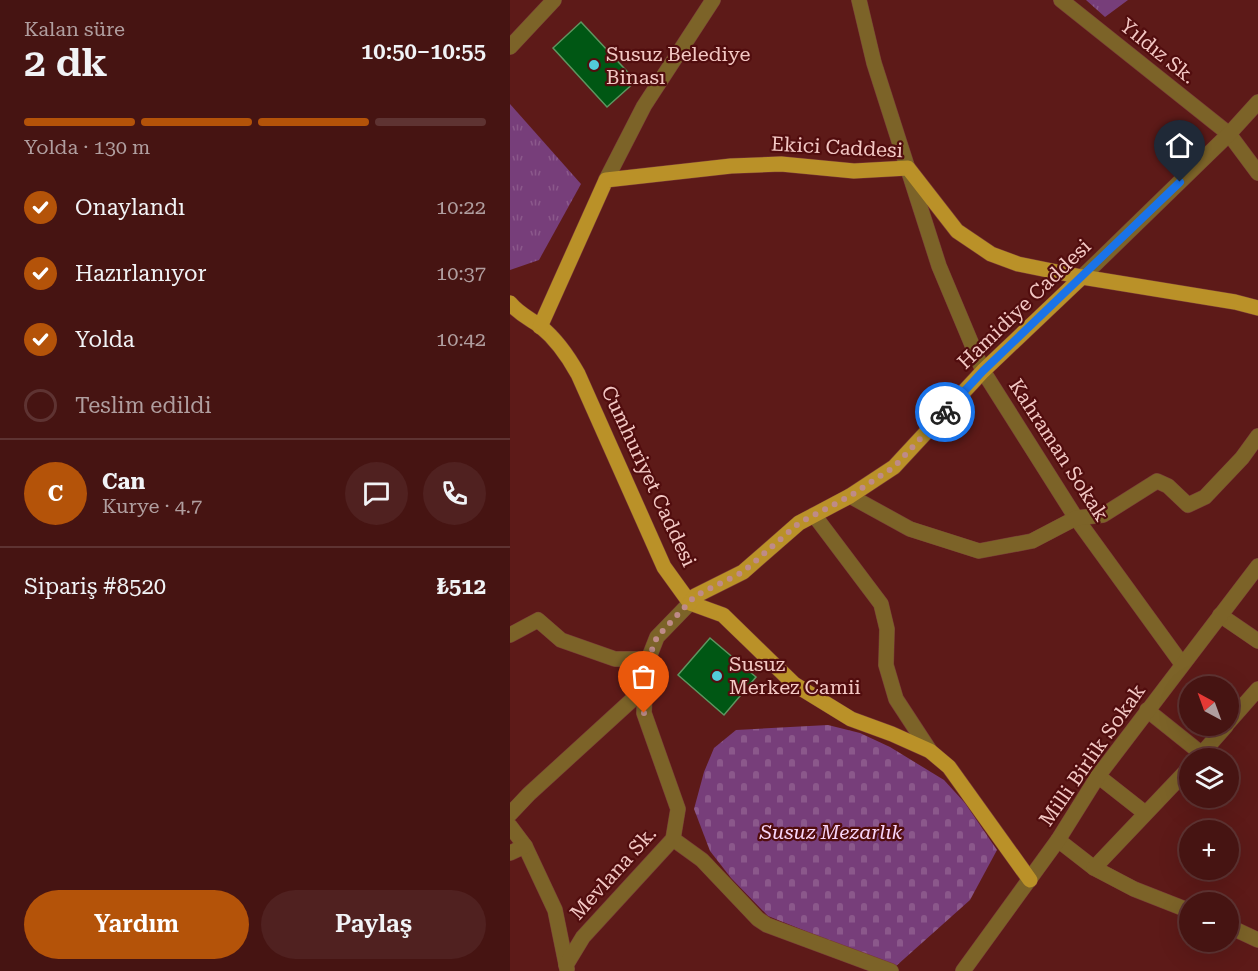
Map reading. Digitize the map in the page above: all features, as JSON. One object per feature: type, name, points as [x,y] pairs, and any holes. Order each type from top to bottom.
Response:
[{"type":"main road","name":"Ekici Caddesi","points":[[606,180],[731,166],[782,164],[854,171],[908,168],[957,231],[990,254],[1018,264],[1082,277],[1235,302],[1258,308]]},
{"type":"main road","points":[[540,327],[606,180]]},
{"type":"main road","name":"Hamidiye Caddesi","points":[[690,603],[695,596],[743,572],[799,523],[850,496],[894,467],[983,371],[1082,277]]},
{"type":"main road","name":"Cumhuriyet Caddesi","points":[[510,303],[517,312],[540,327],[560,345],[578,374],[664,567],[690,603]]},
{"type":"main road","points":[[690,603],[723,615],[794,684],[850,719],[930,751],[949,766],[1030,880]]},
{"type":"street","points":[[510,46],[554,0]]},
{"type":"street","points":[[606,180],[644,106],[713,0]]},
{"type":"street","name":"Kahraman Sokak","points":[[859,0],[874,63],[939,266],[983,371],[1076,518],[1182,664]]},
{"type":"street","name":"Yıldız Sk.","points":[[1061,0],[1229,134],[1258,173]]},
{"type":"street","name":"Hamidiye Caddesi","points":[[1082,277],[1229,134],[1258,102]]},
{"type":"street","points":[[850,496],[910,529],[979,551],[1032,541],[1076,518],[1103,515],[1157,481],[1168,486],[1188,505],[1205,497],[1242,458],[1258,436]]},
{"type":"street","points":[[814,515],[881,604],[887,629],[886,665],[896,699],[930,751]]},
{"type":"street","name":"Milli Birlik Sokak","points":[[963,971],[1058,840],[1098,776],[1258,566]]},
{"type":"street","name":"Mevlana Sk.","points":[[567,968],[583,937],[673,839],[678,809],[644,713],[646,665],[657,637],[690,603]]},
{"type":"street","points":[[1220,615],[1258,641]]},
{"type":"street","points":[[510,635],[538,620],[561,640],[615,659],[648,659]]},
{"type":"street","points":[[510,814],[645,688]]},
{"type":"street","points":[[1239,711],[1258,689]]},
{"type":"street","points":[[1147,710],[1190,748]]},
{"type":"street","points":[[1206,748],[1217,736]]},
{"type":"street","points":[[1098,776],[1145,813]]},
{"type":"street","points":[[1094,868],[1179,778]]},
{"type":"street","points":[[510,826],[525,846],[555,910],[567,968]]},
{"type":"street","points":[[673,839],[702,860],[758,919],[767,925],[891,971]]},
{"type":"street","points":[[1058,840],[1094,868],[1134,889],[1179,907]]},
{"type":"street","points":[[510,853],[525,846]]},
{"type":"street","points":[[1239,931],[1258,940]]},
{"type":"green space","points":[[1086,0],[1128,0],[1105,17]]},
{"type":"green space","points":[[510,104],[581,184],[539,260],[510,270]]},
{"type":"green space","name":"Susuz Mezarlık","points":[[828,725],[860,733],[890,747],[944,780],[965,803],[997,850],[970,900],[895,967],[768,916],[731,878],[710,851],[694,809],[704,772],[714,748],[736,730]]},
{"type":"building","name":"Susuz Belediye Binası","points":[[581,22],[636,81],[607,107],[553,48]]},
{"type":"building","name":"Susuz Merkez Camii","points":[[710,638],[756,677],[724,715],[678,675]]},
{"type":"way so far","points":[[644,713],[646,665],[657,637],[695,596],[743,572],[799,523],[850,496],[894,467],[945,412]]},
{"type":"place","name":"Susuz Belediye Binası","points":[[594,65]]},
{"type":"place","name":"Susuz Merkez Camii","points":[[717,676]]},
{"type":"route","points":[[945,412],[983,371],[1180,182]]}]
